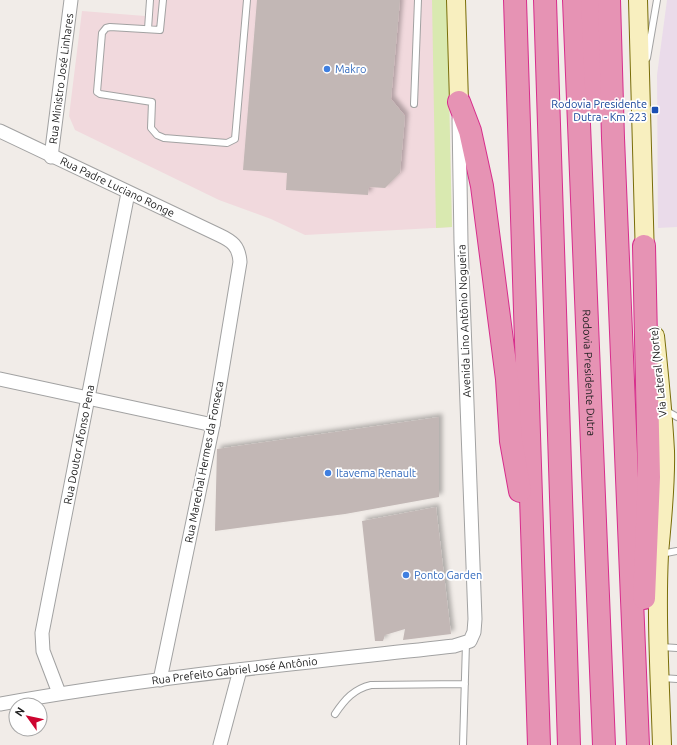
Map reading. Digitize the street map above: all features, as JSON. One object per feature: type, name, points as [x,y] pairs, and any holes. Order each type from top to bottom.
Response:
[{"type":"highway","points":[[514,0],[538,745]]},
{"type":"highway","points":[[546,0],[569,745]]},
{"type":"highway","name":"Rodovia Presidente Dutra","points":[[574,0],[604,745]]},
{"type":"highway","points":[[592,0],[608,338],[622,363]]},
{"type":"highway","points":[[609,0],[638,745]]},
{"type":"highway","points":[[459,102],[470,131],[482,186],[507,379],[511,441],[522,500],[532,534]]},
{"type":"highway","points":[[638,745],[649,477],[644,246]]},
{"type":"main road","name":"Avenida Lino Antônio Nogueira","points":[[456,0],[459,102]]},
{"type":"main road","name":"Via Lateral (Norte)","points":[[639,0],[638,32],[642,115],[644,246],[670,413],[660,554],[668,648],[668,678],[662,745]]},
{"type":"street","name":"Rua Ministro José Linhares","points":[[51,157],[71,0]]},
{"type":"street","name":"Avenida Lino Antônio Nogueira","points":[[459,102],[461,250],[475,619],[474,632],[468,642]]},
{"type":"street","name":"Rua Padre Luciano Ronge","points":[[0,132],[219,235],[234,244]]},
{"type":"street","name":"Rua Doutor Afonso Pena","points":[[59,693],[42,651],[42,633],[128,193]]},
{"type":"street","name":"Rua Marechal Hermes da Fonseca","points":[[160,680],[213,425],[240,262],[239,253],[234,244]]},
{"type":"street","points":[[0,379],[213,425]]},
{"type":"street","name":"Rua Prefeito Gabriel José Antônio","points":[[0,704],[59,693],[240,670],[454,646],[468,642]]},
{"type":"street","points":[[220,745],[240,670]]},
{"type":"lane","points":[[148,29],[150,0]]},
{"type":"lane","points":[[163,0],[160,30],[110,27],[104,30],[102,33],[97,92],[100,94],[152,102],[151,128],[157,135],[164,138],[227,143],[234,140],[247,0]]},
{"type":"lane","points":[[414,104],[418,0]]},
{"type":"lane","points":[[642,115],[644,79],[657,0]]},
{"type":"lane","points":[[660,554],[677,551]]},
{"type":"lane","points":[[463,745],[468,642]]},
{"type":"lane","points":[[335,714],[343,701],[361,687],[371,685],[465,684]]},
{"type":"shaded area","points":[[147,0],[446,0],[452,227],[305,235],[271,219],[219,200],[75,130],[69,116],[82,11],[145,16]]},
{"type":"shaded area","points":[[667,0],[677,0],[677,227],[658,228],[657,75]]},
{"type":"green space","points":[[432,0],[447,0],[452,227],[436,228]]},
{"type":"building","points":[[257,0],[400,0],[391,99],[405,116],[400,173],[385,188],[369,187],[368,195],[286,190],[287,173],[243,170]]},
{"type":"building","name":"Itavema Renault","points":[[439,417],[439,497],[345,514],[215,531],[217,449]]},
{"type":"building","name":"Ponto Garden","points":[[436,507],[451,634],[403,640],[405,629],[385,635],[383,641],[375,641],[362,521]]},
{"type":"place","name":"Makro","points":[[327,69]]},
{"type":"place","name":"Rodovia Presidente Dutra - Km 223","points":[[655,110]]},
{"type":"place","name":"Itavema Renault","points":[[328,473]]},
{"type":"place","name":"Ponto Garden","points":[[406,575]]}]
